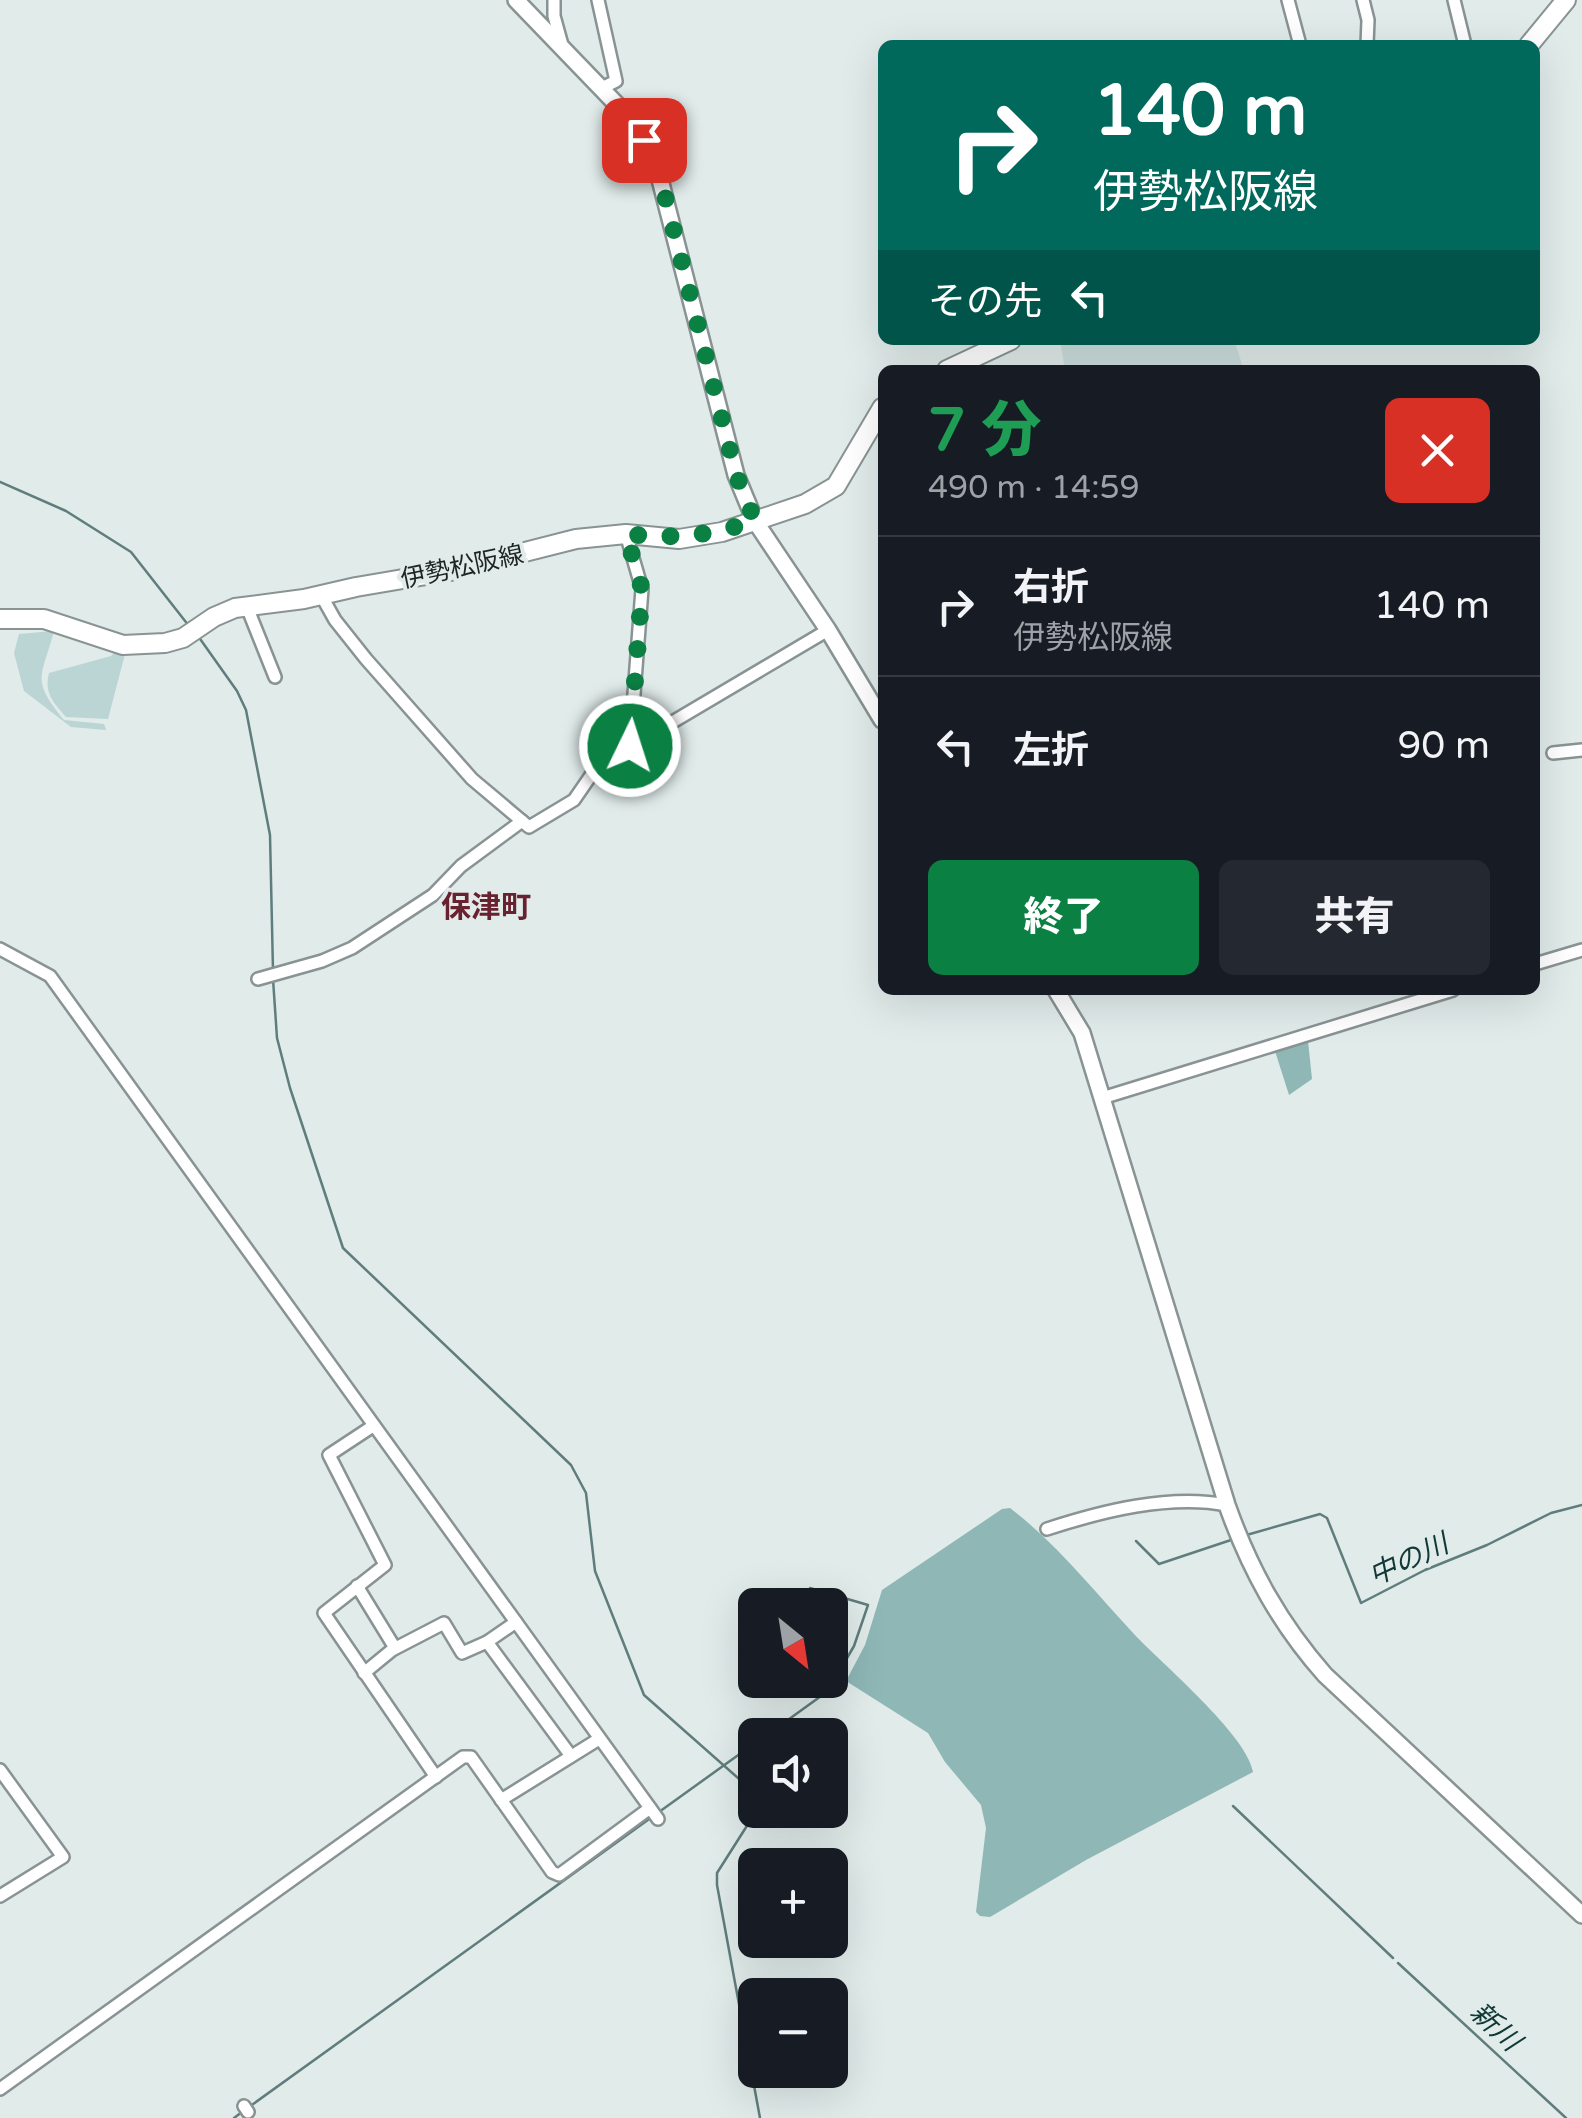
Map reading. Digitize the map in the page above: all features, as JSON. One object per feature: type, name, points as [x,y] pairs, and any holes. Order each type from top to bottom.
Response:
[{"type":"main road","points":[[1533,40],[1566,0]]},
{"type":"main road","points":[[958,365],[1000,345]]},
{"type":"main road","name":"伊勢松阪線","points":[[0,619],[44,619],[110,642],[136,646],[175,641],[224,612],[247,606],[450,571],[576,539],[626,534],[680,539],[722,532],[805,504],[836,486],[878,415]]},
{"type":"street","points":[[516,0],[602,88],[637,129],[655,160],[736,474],[755,521],[878,713]]},
{"type":"street","points":[[554,0],[563,49]]},
{"type":"street","points":[[598,0],[616,81],[602,88]]},
{"type":"street","points":[[1288,0],[1299,40]]},
{"type":"street","points":[[1364,0],[1367,40]]},
{"type":"street","points":[[1454,0],[1463,40]]},
{"type":"street","points":[[626,534],[642,589],[630,746]]},
{"type":"street","points":[[321,596],[366,659],[472,779],[529,827],[574,800],[594,772],[630,746],[828,630]]},
{"type":"street","points":[[247,606],[275,677]]},
{"type":"street","points":[[1553,753],[1582,750]]},
{"type":"street","points":[[268,977],[334,956],[391,924],[522,821]]},
{"type":"street","points":[[0,949],[50,976],[653,1813],[559,1874],[552,1872],[470,1757],[463,1757],[0,2089]]},
{"type":"street","points":[[1540,963],[1582,950]]},
{"type":"street","points":[[1059,995],[1082,1032],[1228,1505],[1266,1596],[1298,1645],[1325,1675],[1582,1915]]},
{"type":"street","points":[[1102,1098],[1437,995]]},
{"type":"street","points":[[373,1426],[329,1455],[385,1565],[324,1613],[325,1620],[436,1776]]},
{"type":"street","points":[[1047,1529],[1098,1512],[1167,1504],[1228,1505]]},
{"type":"street","points":[[357,1586],[395,1648]]},
{"type":"street","points":[[364,1673],[395,1648],[444,1623],[462,1654],[516,1622]]},
{"type":"street","points":[[487,1642],[571,1756]]},
{"type":"street","points":[[501,1800],[599,1739]]},
{"type":"street","points":[[0,1770],[63,1857],[0,1896]]},
{"type":"shaded area","points":[[1061,345],[1236,345],[1242,365],[1064,365]]},
{"type":"shaded area","points":[[54,631],[42,678],[47,696],[64,720],[104,724],[106,730],[71,727],[24,691],[14,653],[19,634]]},
{"type":"shaded area","points":[[115,652],[125,654],[108,719],[66,717],[49,692],[49,673]]},
{"type":"shaded area","points":[[1308,1041],[1312,1079],[1289,1095],[1275,1051]]},
{"type":"shaded area","points":[[1010,1508],[1059,1552],[1134,1634],[1202,1700],[1236,1739],[1253,1772],[1086,1860],[990,1917],[976,1912],[986,1828],[981,1805],[945,1762],[928,1733],[848,1682],[848,1677],[865,1645],[882,1590],[1002,1509]]},
{"type":"waterway","points":[[0,482],[66,511],[131,552],[189,626]]},
{"type":"waterway","points":[[198,636],[246,710],[270,835],[273,971]]},
{"type":"waterway","points":[[273,979],[277,1038],[290,1088],[343,1248],[571,1465],[586,1493],[595,1571],[644,1695],[738,1778]]},
{"type":"waterway","name":"中の川","points":[[1243,1536],[1320,1514],[1327,1518],[1361,1603],[1551,1513],[1582,1505]]},
{"type":"waterway","name":"中の川","points":[[1136,1541],[1159,1564],[1231,1540]]},
{"type":"waterway","points":[[848,1599],[868,1605],[848,1656]]},
{"type":"waterway","points":[[791,1718],[818,1698]]},
{"type":"waterway","points":[[659,1812],[738,1755]]},
{"type":"waterway","name":"新川","points":[[1233,1806],[1393,1958]]},
{"type":"waterway","points":[[249,2107],[652,1817]]},
{"type":"waterway","points":[[746,1828],[717,1873],[717,1885],[760,2118]]},
{"type":"waterway","name":"新川","points":[[1398,1963],[1566,2118]]},
{"type":"waterway","points":[[234,2118],[242,2112]]},
{"type":"district","name":"保津町","points":[[486,907]]},
{"type":"route","points":[[630,746],[642,589],[626,534],[680,539],[755,521],[736,474],[663,188],[644,140]]}]
